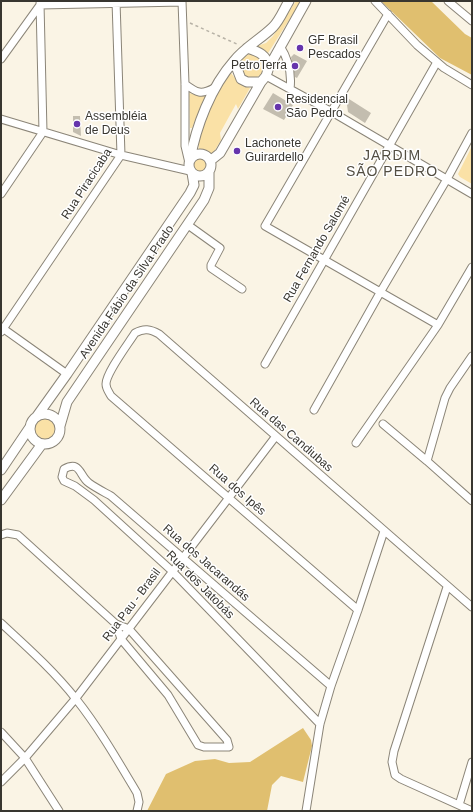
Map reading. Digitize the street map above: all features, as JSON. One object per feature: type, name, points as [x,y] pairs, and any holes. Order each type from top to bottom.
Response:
[{"type":"main road","name":"Avenida Fábio da Silva Prado","points":[[37,416],[190,193],[194,185],[190,167],[193,144],[214,88],[234,61],[247,48],[274,26],[289,1]]},
{"type":"main road","points":[[210,166],[206,156],[202,154],[195,155],[190,167],[194,175],[201,176],[207,173],[263,79],[306,1]]},
{"type":"main road","points":[[247,48],[261,53],[267,59],[269,67]]},
{"type":"main road","points":[[234,61],[241,79],[247,82],[263,79]]},
{"type":"main road","name":"Avenida Fábio da Silva Prado","points":[[60,426],[66,402],[204,200],[210,188],[210,166]]},
{"type":"main road","points":[[1,470],[30,427],[32,420],[43,414],[51,415],[55,418],[60,426],[60,431],[56,440],[42,444],[1,500]]},
{"type":"main road","points":[[30,427],[32,436],[42,444]]},
{"type":"street","points":[[1,119],[121,155],[190,167],[185,146],[185,84],[182,1],[40,3]]},
{"type":"street","points":[[375,1],[417,45],[444,68],[472,84]]},
{"type":"street","points":[[448,1],[472,21]]},
{"type":"street","name":"Rua Piracicaba","points":[[2,329],[121,155],[116,2]]},
{"type":"street","points":[[1,58],[40,3]]},
{"type":"street","points":[[1,194],[43,132],[40,3]]},
{"type":"street","points":[[388,14],[265,226],[438,324]]},
{"type":"street","points":[[280,46],[288,59],[291,77],[290,89]]},
{"type":"street","name":"Rua Fernando Salomé","points":[[265,364],[437,62]]},
{"type":"street","points":[[263,79],[290,89],[332,112],[472,194]]},
{"type":"street","points":[[185,84],[195,91],[204,93],[214,88]]},
{"type":"street","points":[[314,410],[472,133]]},
{"type":"street","points":[[188,225],[220,248],[211,268],[242,289]]},
{"type":"street","points":[[356,443],[438,324],[472,267]]},
{"type":"street","points":[[2,329],[67,374]]},
{"type":"street","name":"Rua das Candiubas","points":[[106,384],[110,373],[135,333],[148,329],[160,334],[472,608]]},
{"type":"street","points":[[427,461],[445,398],[450,388],[472,356]]},
{"type":"street","name":"Rua dos Ipês","points":[[106,384],[107,390],[111,396],[358,610]]},
{"type":"street","points":[[382,424],[472,501]]},
{"type":"street","name":"Rua Pau - Brasil","points":[[1,782],[26,758],[76,698],[228,496],[276,436]]},
{"type":"street","name":"Rua dos Jacarandás","points":[[64,469],[70,466],[78,468],[88,483],[111,496],[331,686]]},
{"type":"street","name":"Rua dos Jatobás","points":[[64,469],[62,477],[64,481],[75,486],[94,500],[172,571],[320,724]]},
{"type":"street","points":[[306,811],[320,724],[331,686],[384,531]]},
{"type":"street","points":[[1,535],[7,533],[18,536],[116,624],[129,629],[227,740],[230,747],[204,747],[198,745],[168,695],[121,639],[116,624]]},
{"type":"street","points":[[447,587],[394,751],[392,762],[395,775],[401,779],[472,811]]},
{"type":"street","points":[[1,623],[34,653],[76,698],[109,744],[138,793],[139,802],[137,811]]},
{"type":"street","points":[[1,732],[26,758],[59,811]]},
{"type":"street","points":[[459,805],[472,762]]},
{"type":"path","points":[[182,20],[247,48]]},
{"type":"shaded area","points":[[296,1],[301,1],[268,53],[258,48],[257,46],[266,43],[273,36]]},
{"type":"shaded area","points":[[381,1],[431,1],[465,34],[472,38],[472,75],[440,58]]},
{"type":"shaded area","points":[[252,54],[260,58],[264,66],[260,74],[252,78],[244,74],[240,66],[244,58]]},
{"type":"shaded area","points":[[231,73],[239,83],[250,88],[238,109],[236,104],[220,133],[221,140],[212,155],[199,151],[199,141],[204,120],[214,99]]},
{"type":"shaded area","points":[[189,93],[199,96],[206,96],[192,128],[190,128]]},
{"type":"shaded area","points":[[472,146],[472,184],[460,177],[458,174]]},
{"type":"shaded area","points":[[197,158],[203,158],[207,162],[207,168],[203,172],[197,172],[193,168],[193,162]]},
{"type":"shaded area","points":[[45,418],[53,421],[56,429],[53,437],[45,440],[37,437],[34,429],[37,421]]},
{"type":"shaded area","points":[[303,728],[311,740],[312,746],[303,782],[281,776],[272,785],[267,811],[147,811],[166,774],[195,761],[215,759],[229,763],[250,762]]},
{"type":"building","name":"PetroTerra","points":[[294,54],[307,61],[297,78],[295,77],[291,57]]},
{"type":"building","name":"Residencial São Pedro","points":[[273,93],[293,105],[284,120],[263,109]]},
{"type":"building","points":[[349,99],[371,113],[365,123],[348,112],[347,105]]},
{"type":"building","name":"Assembléia de Deus","points":[[73,116],[80,116],[81,136],[73,132]]},
{"type":"place","name":"GF Brasil Pescados","points":[[300,48]]},
{"type":"place","name":"PetroTerra","points":[[295,66]]},
{"type":"place","name":"Residencial São Pedro","points":[[278,107]]},
{"type":"place","name":"Assembléia de Deus","points":[[77,124]]},
{"type":"place","name":"Lachonete Guirardello","points":[[237,151]]},
{"type":"district","name":"JARDIM SÃO PEDRO","points":[[392,164]]}]
